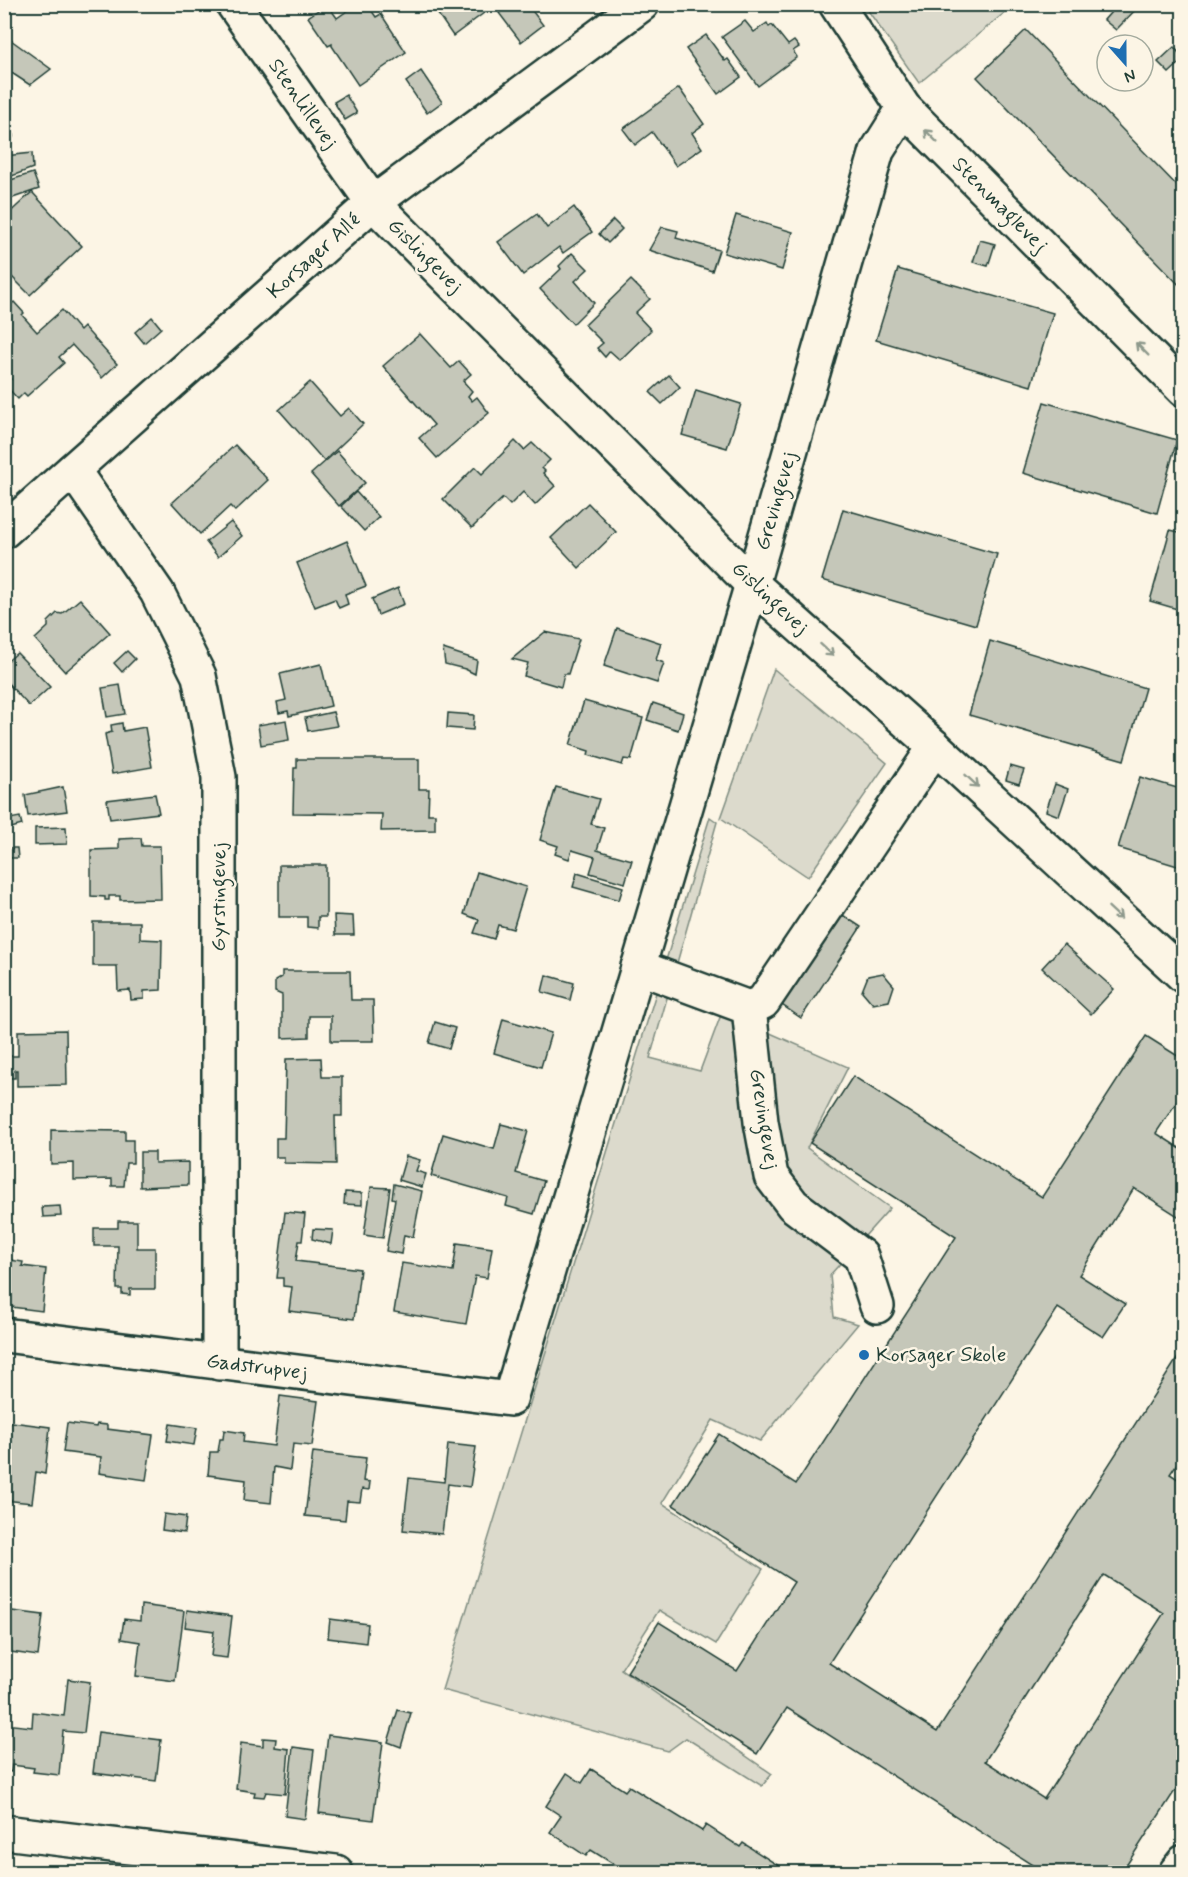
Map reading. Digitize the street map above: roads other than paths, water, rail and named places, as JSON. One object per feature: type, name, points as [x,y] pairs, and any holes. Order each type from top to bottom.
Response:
[{"type":"street","name":"Stenlillevej","points":[[233,4],[373,203]]},
{"type":"street","name":"Korsager Allé","points":[[4,531],[373,203],[642,4]]},
{"type":"street","name":"Stenmaglevej","points":[[836,4],[904,108],[1184,390]]},
{"type":"street","name":"Grevingevej","points":[[510,1399],[752,584],[877,151],[904,108]]},
{"type":"street","name":"Gislingevej","points":[[373,203],[752,584],[935,747],[1184,976]]},
{"type":"street","name":"Gyrstingevej","points":[[73,470],[157,592],[199,676],[219,777],[219,1363]]},
{"type":"street","points":[[638,967],[749,1008],[763,1002],[935,747]]},
{"type":"street","name":"Grevingevej","points":[[749,1008],[760,1122],[771,1176],[793,1205],[861,1256],[877,1306]]},
{"type":"street","name":"Gadstrupvej","points":[[4,1335],[510,1399]]},
{"type":"street","points":[[4,1832],[336,1872]]},
{"type":"street","points":[[1176,1872],[1184,1862]]},
{"type":"place","name":"Korsager Skole","points":[[864,1355]]}]
